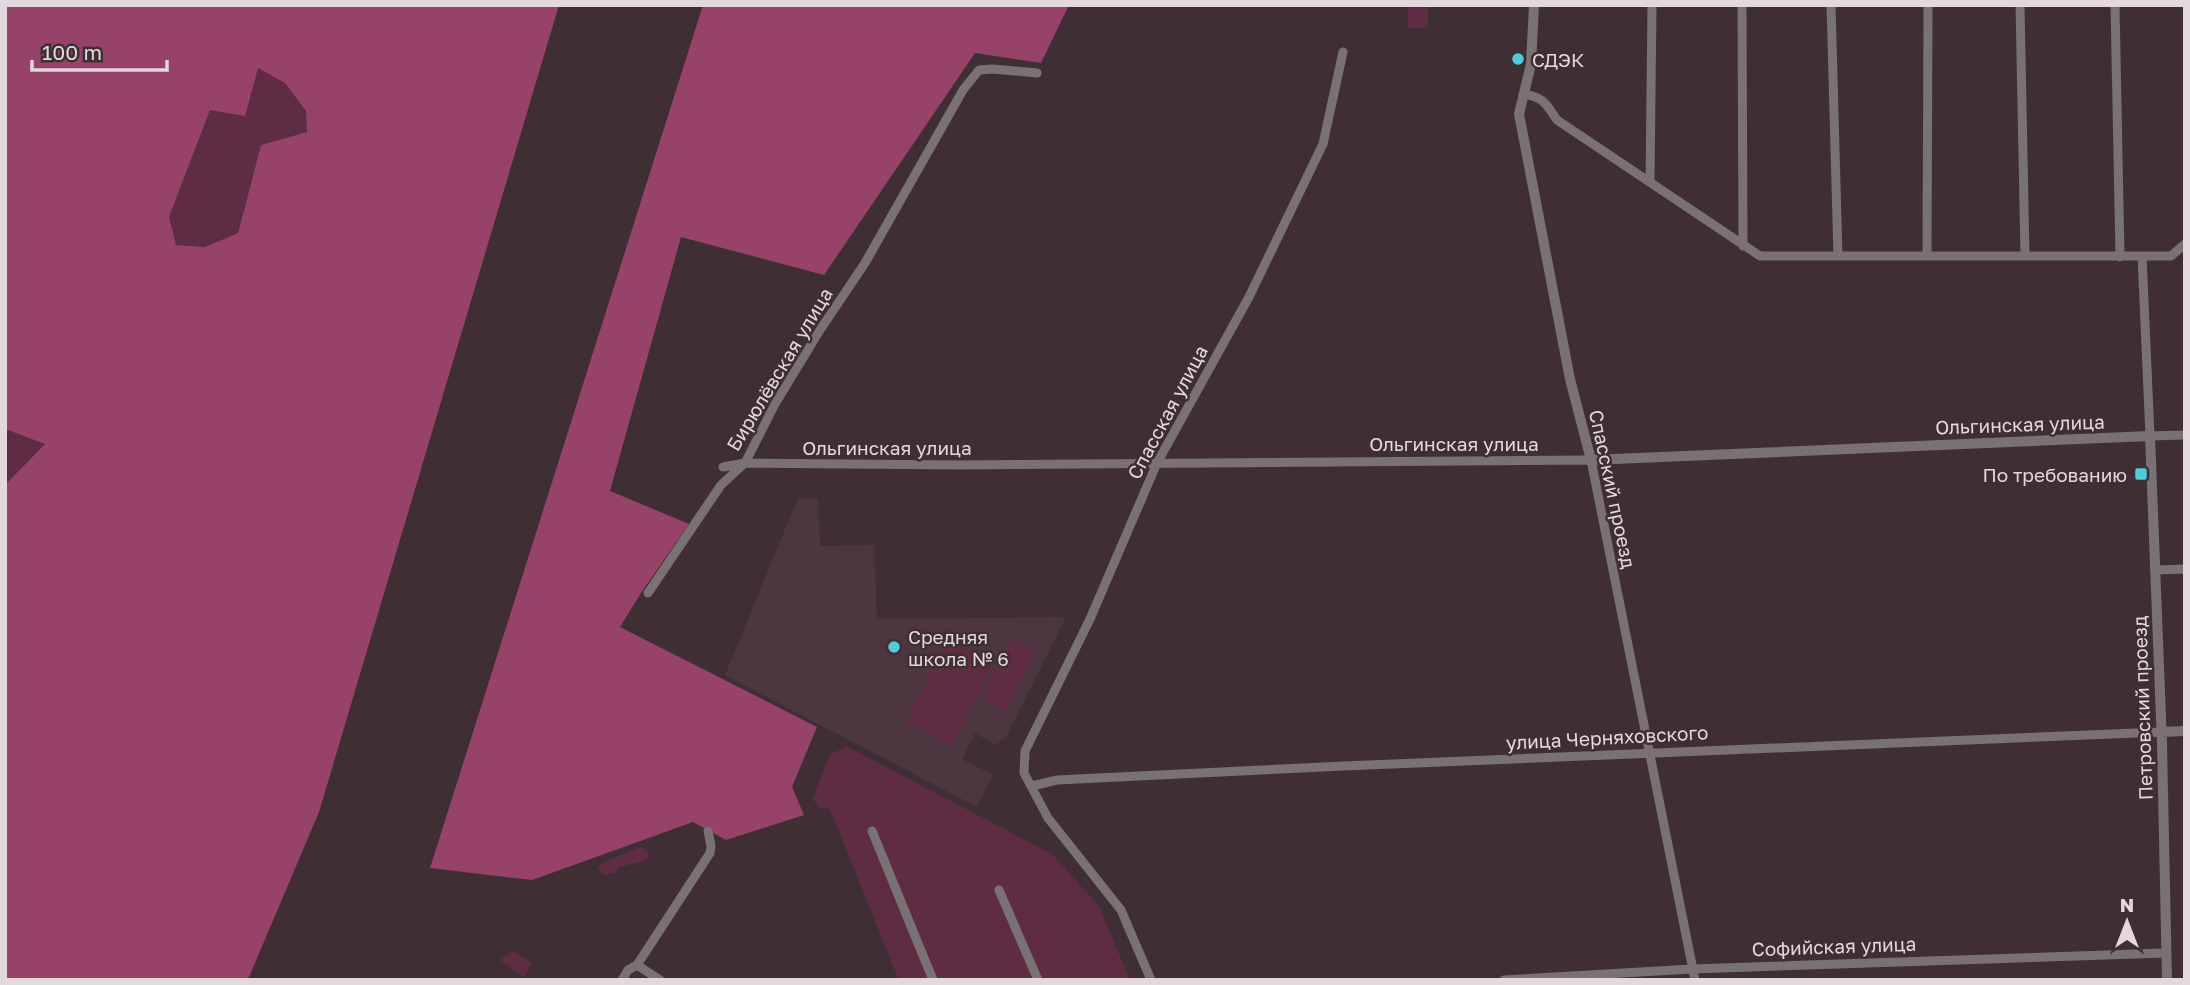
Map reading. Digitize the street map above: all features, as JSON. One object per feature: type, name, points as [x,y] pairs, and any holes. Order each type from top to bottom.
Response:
[{"type":"street","name":"Спасский проезд","points":[[1534,5],[1531,64],[1519,114],[1570,379],[1591,460],[1695,980]]},
{"type":"street","points":[[1650,182],[1652,5]]},
{"type":"street","points":[[1742,5],[1743,246]]},
{"type":"street","points":[[1831,5],[1838,256]]},
{"type":"street","points":[[1927,256],[1928,5]]},
{"type":"street","points":[[2020,5],[2025,256]]},
{"type":"street","points":[[2115,5],[2120,257]]},
{"type":"street","name":"Спасская улица","points":[[1151,980],[1121,910],[1048,818],[1024,773],[1025,751],[1090,620],[1157,463],[1249,297],[1323,144],[1343,52]]},
{"type":"street","name":"Бирюлёвская улица","points":[[648,593],[721,485],[745,463],[781,393],[865,263],[963,90],[979,70],[1037,72]]},
{"type":"street","points":[[1523,94],[1537,96],[1543,100],[1557,120],[1760,256],[2171,256],[2185,244]]},
{"type":"street","points":[[2142,256],[2150,436]]},
{"type":"street","name":"Ольгинская улица","points":[[723,467],[745,463],[961,465],[1591,460],[2185,435]]},
{"type":"street","name":"Петровский проезд","points":[[2150,436],[2161,732],[2166,980]]},
{"type":"street","points":[[2155,570],[2185,569]]},
{"type":"street","name":"улица Черняховского","points":[[1032,786],[1057,780],[1649,752],[2185,731]]},
{"type":"street","points":[[622,980],[628,970],[637,965],[710,853],[708,831]]},
{"type":"street","points":[[872,831],[933,980]]},
{"type":"street","points":[[999,890],[1038,980]]},
{"type":"street","name":"Софийская улица","points":[[1504,980],[1692,969],[2165,953]]},
{"type":"street","points":[[637,965],[660,980]]},
{"type":"shaded area","points":[[5,5],[559,5],[319,812],[249,977],[241,980],[5,980],[5,485],[45,444],[5,429]],"holes":[[[258,68],[285,83],[306,111],[307,132],[261,145],[238,233],[205,247],[176,245],[169,217],[210,110],[245,116]]]},
{"type":"shaded area","points":[[703,5],[1069,5],[1041,63],[975,53],[824,275],[681,237],[610,491],[689,524],[620,627],[817,727],[792,787],[804,815],[726,840],[693,822],[532,880],[430,868]]},
{"type":"shaded area","points":[[1408,5],[1428,5],[1428,28],[1408,28]]},
{"type":"shaded area","points":[[258,68],[285,82],[306,112],[307,132],[261,145],[238,233],[205,247],[176,245],[169,217],[210,110]]},
{"type":"shaded area","points":[[5,429],[45,444],[5,485]]},
{"type":"shaded area","name":"Средняя школа № 6","points":[[798,498],[818,499],[820,546],[874,545],[877,619],[1066,617],[1006,737],[995,745],[975,733],[962,759],[993,775],[977,807],[725,675]]},
{"type":"shaded area","points":[[1011,638],[1036,650],[1006,711],[982,699]]},
{"type":"shaded area","points":[[947,640],[994,663],[952,746],[906,723]]},
{"type":"shaded area","points":[[848,747],[1052,854],[1099,906],[1130,980],[899,980],[830,809],[819,808],[813,799],[830,754]]},
{"type":"shaded area","points":[[640,847],[647,849],[647,860],[620,867],[617,872],[605,875],[600,872],[598,868],[602,863]]},
{"type":"shaded area","points":[[513,951],[532,963],[524,977],[499,960]]},
{"type":"place","name":"СДЭК","points":[[1518,59]]},
{"type":"place","name":"По требованию","points":[[2141,474]]},
{"type":"place","name":"Средняя школа № 6","points":[[894,647]]}]
